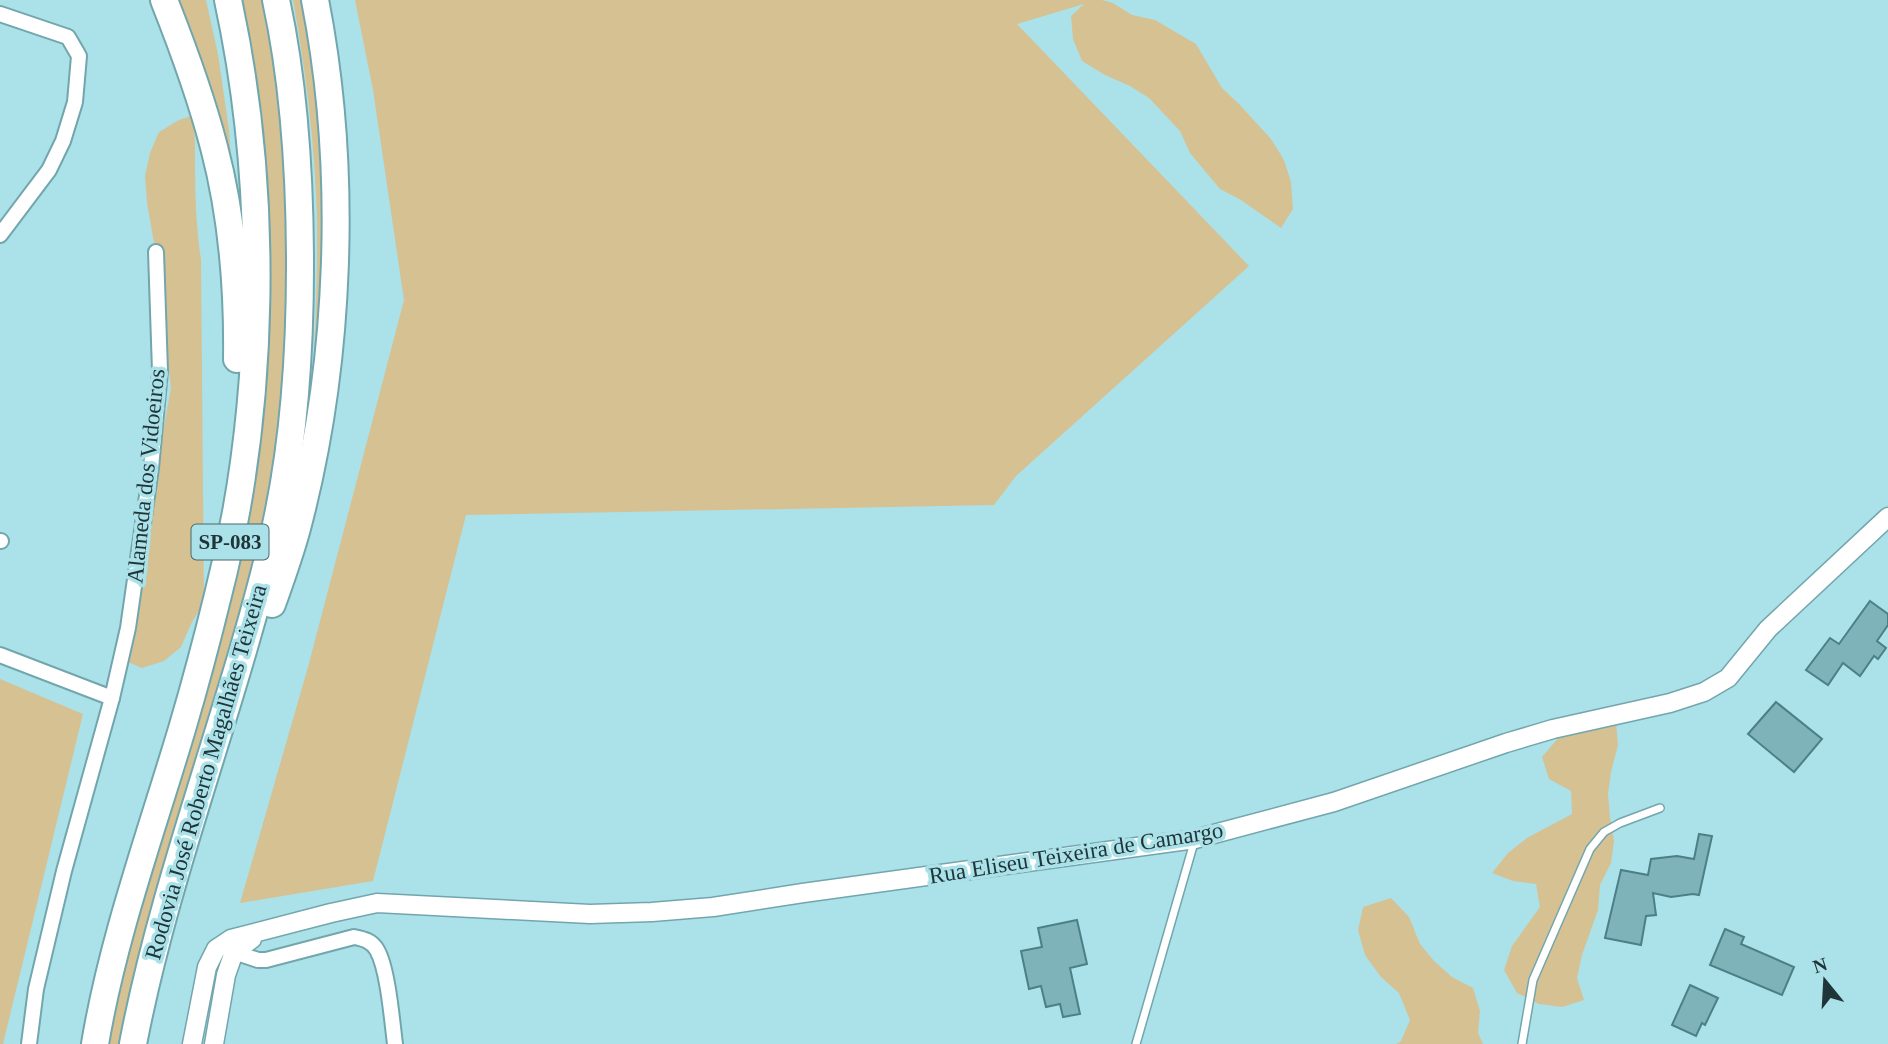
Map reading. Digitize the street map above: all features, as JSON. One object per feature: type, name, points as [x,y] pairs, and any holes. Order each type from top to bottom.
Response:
[{"type":"highway","points":[[164,0],[191,70],[215,149],[233,267],[237,347],[235,433],[208,632]]},
{"type":"highway","name":"Rodovia José Roberto Magalhães Teixeira","points":[[95,1044],[100,1012],[133,886],[208,632],[227,558],[245,461],[254,346],[254,187],[241,68],[228,0]]},
{"type":"highway","name":"Rodovia José Roberto Magalhães Teixeira","points":[[133,1044],[144,989],[268,559],[291,437],[300,333],[299,180],[289,82],[276,0]]},
{"type":"highway","points":[[171,893],[293,542],[316,438],[330,332],[336,234],[331,125],[315,0]]},
{"type":"street","points":[[0,14],[68,37],[79,56],[75,102],[63,141],[49,170],[0,235]]},
{"type":"street","name":"Alameda dos Vidoeiros","points":[[29,1044],[36,989],[128,628],[151,468],[160,371],[156,251]]},
{"type":"street","name":"Rua Eliseu Teixeira de Camargo","points":[[192,1044],[207,967],[216,949],[231,939],[331,913],[377,903],[590,914],[713,907],[1195,839],[1334,802],[1553,729],[1620,720],[1704,692],[1728,677],[1768,629],[1888,517]]},
{"type":"street","points":[[0,654],[112,698]]},
{"type":"street","points":[[214,1044],[226,975],[233,953],[263,931]]},
{"type":"street","points":[[233,953],[266,960],[354,937],[368,940],[377,949],[383,966],[395,1044]]},
{"type":"lane","points":[[1522,1044],[1533,980],[1590,849],[1604,832],[1660,808]]},
{"type":"lane","points":[[1136,1044],[1195,839]]},
{"type":"shaded area","points":[[173,0],[206,0],[218,54],[229,130],[236,228]]},
{"type":"shaded area","points":[[236,0],[264,0],[276,71],[289,208],[287,361],[270,503],[124,1044],[103,1044],[250,468]]},
{"type":"shaded area","points":[[293,0],[308,0],[329,215],[313,384],[316,191],[309,109]]},
{"type":"shaded area","points":[[355,0],[1102,0],[1113,3],[1132,15],[1155,20],[1196,44],[1222,88],[1271,139],[1284,160],[1291,182],[1293,209],[1281,228],[1220,189],[1190,153],[1180,131],[1149,98],[1082,61],[1073,39],[1071,16],[1084,4],[1017,24],[1249,266],[1016,476],[994,505],[466,515],[373,881],[240,903],[308,667],[404,300],[373,90]]},
{"type":"shaded area","points":[[191,116],[195,138],[196,210],[201,260],[204,603],[181,647],[164,661],[142,668],[121,659],[171,388],[145,176],[150,153],[159,132]]},
{"type":"shaded area","points":[[0,679],[83,714],[3,1044],[0,1044]]},
{"type":"shaded area","points":[[1616,722],[1618,745],[1608,794],[1614,841],[1611,863],[1600,885],[1598,910],[1577,978],[1584,1000],[1562,1007],[1539,1004],[1517,993],[1504,970],[1512,946],[1540,907],[1536,884],[1513,881],[1492,873],[1508,853],[1527,838],[1572,814],[1571,791],[1549,779],[1542,757],[1560,736]]},
{"type":"shaded area","points":[[1391,898],[1409,917],[1420,944],[1434,961],[1452,977],[1473,988],[1480,1011],[1478,1033],[1483,1044],[1396,1044],[1401,1041],[1410,1020],[1399,993],[1381,977],[1365,955],[1358,930],[1363,907]]},
{"type":"building","points":[[1870,601],[1888,614],[1888,625],[1877,641],[1886,648],[1878,659],[1874,656],[1860,676],[1843,663],[1828,685],[1806,670],[1830,638],[1839,644]]},
{"type":"building","points":[[1776,702],[1822,739],[1794,772],[1748,734]]},
{"type":"building","points":[[1699,834],[1712,836],[1699,895],[1671,897],[1653,893],[1656,915],[1646,916],[1641,945],[1605,938],[1621,870],[1648,875],[1651,859],[1677,856],[1694,859]]},
{"type":"building","points":[[1077,920],[1087,964],[1070,968],[1080,1014],[1063,1017],[1060,1004],[1046,1007],[1041,986],[1029,989],[1021,951],[1042,947],[1038,928]]},
{"type":"building","points":[[1725,929],[1744,937],[1741,944],[1794,967],[1782,995],[1710,965]]},
{"type":"building","points":[[1690,985],[1718,998],[1705,1025],[1702,1023],[1696,1036],[1672,1025]]}]
